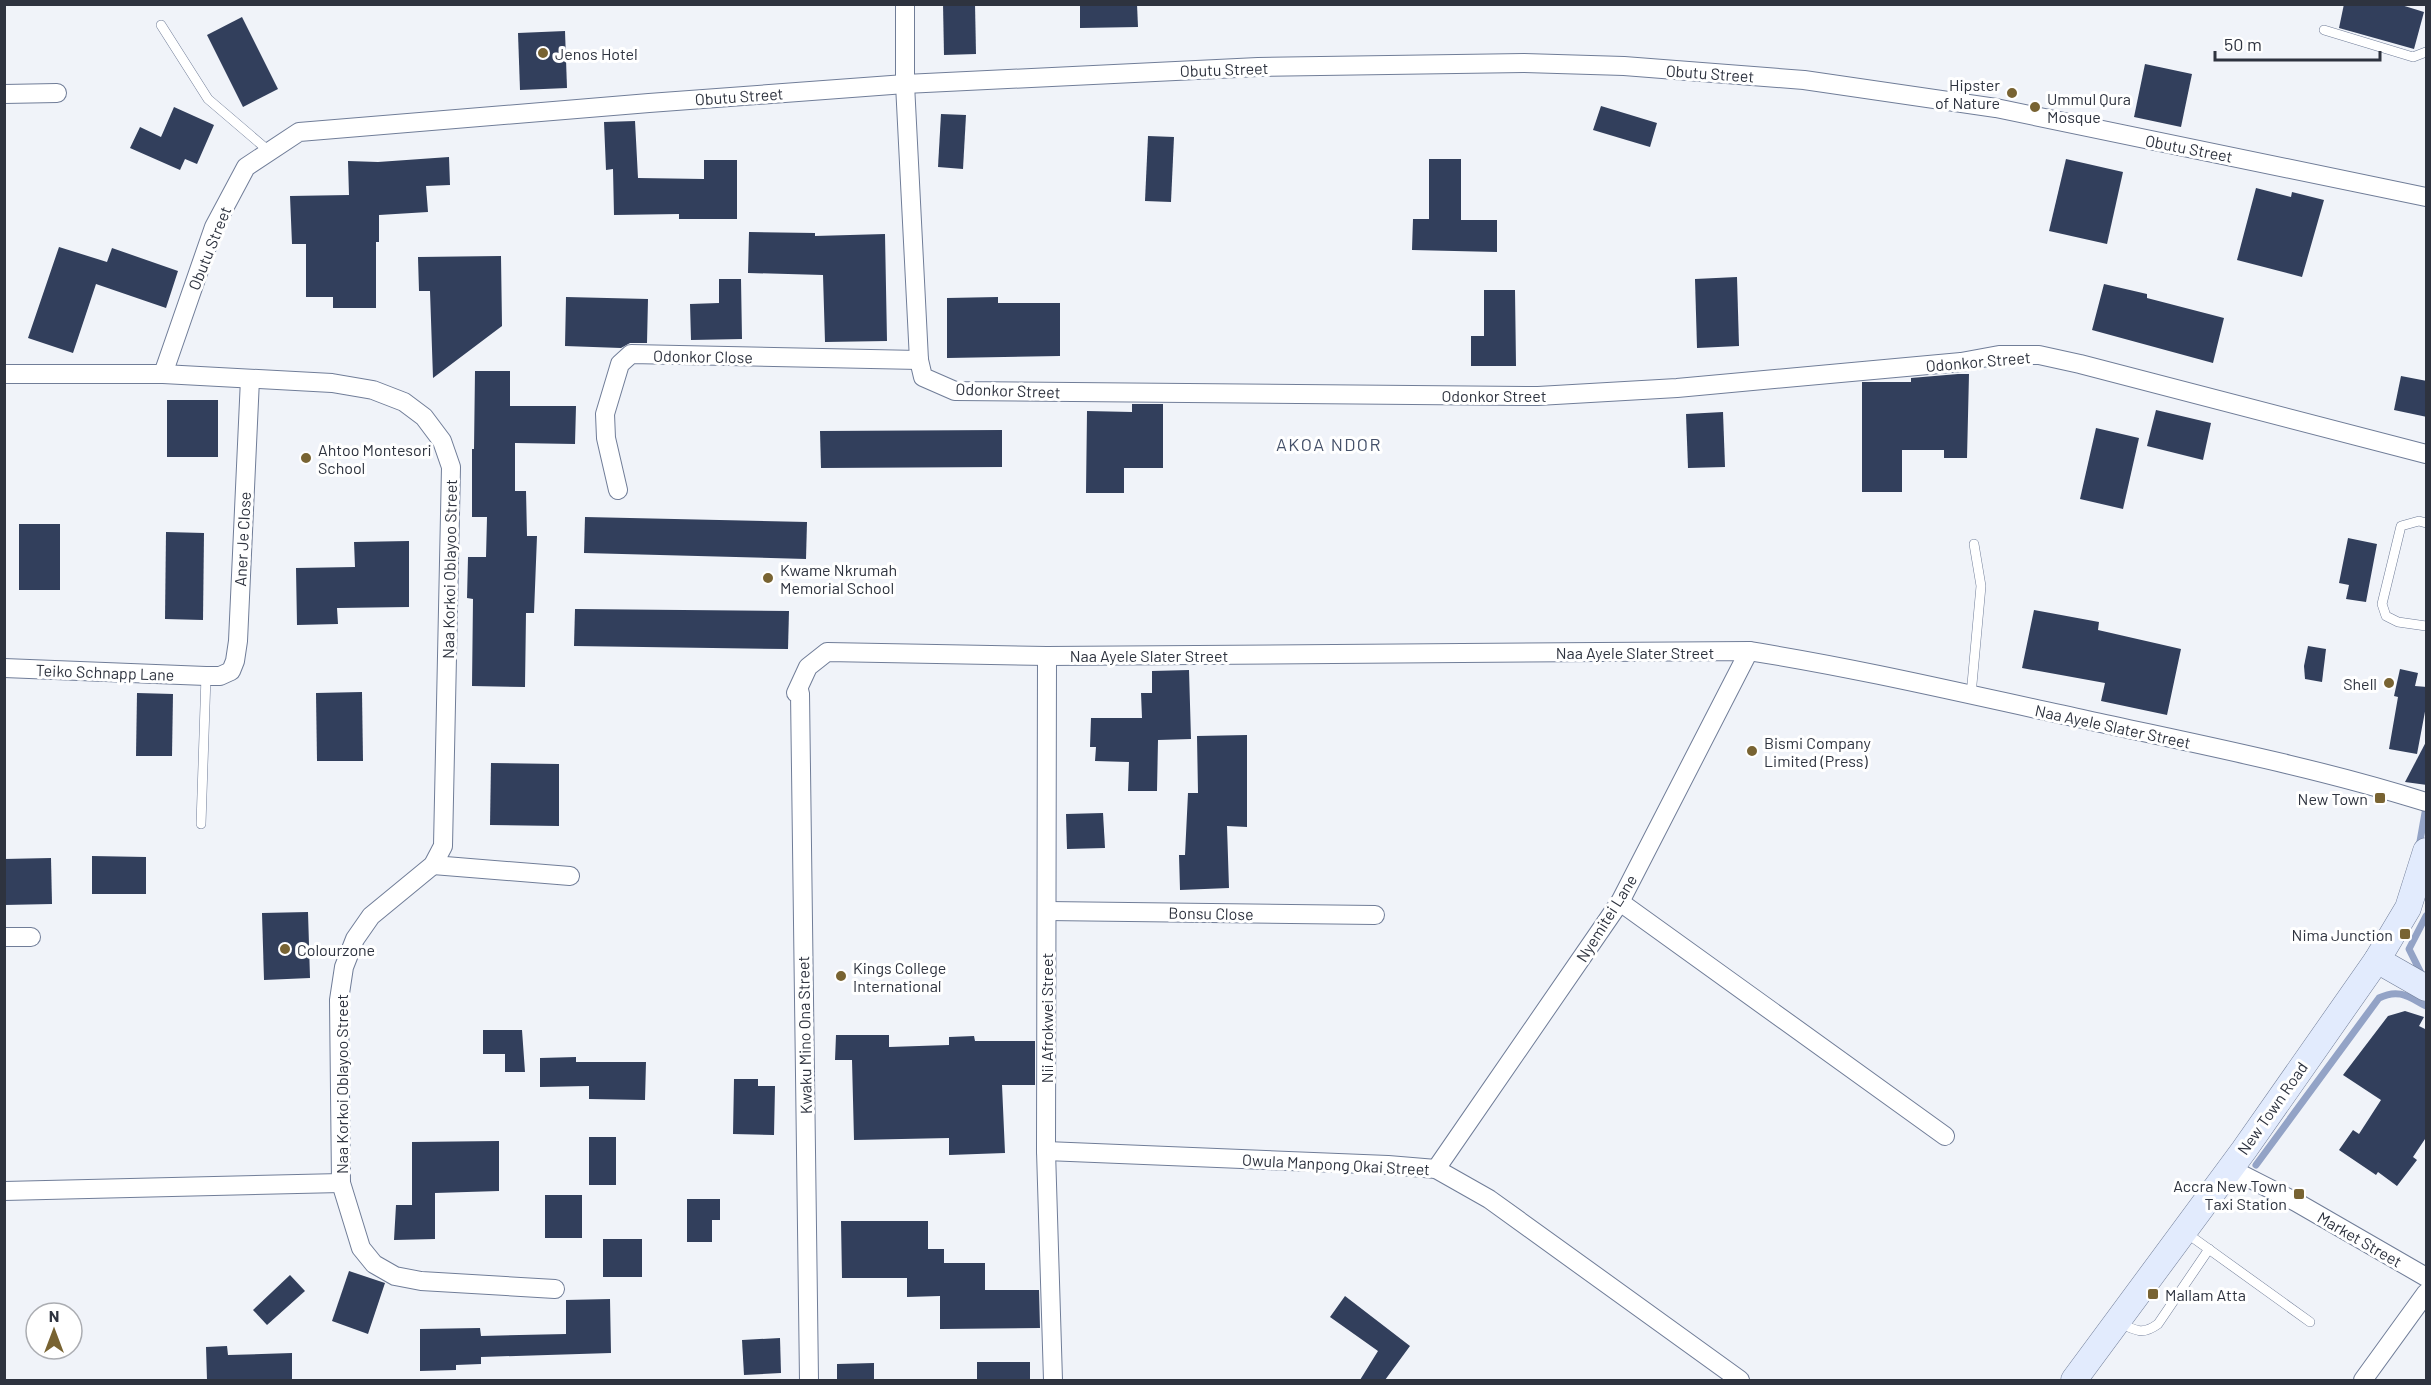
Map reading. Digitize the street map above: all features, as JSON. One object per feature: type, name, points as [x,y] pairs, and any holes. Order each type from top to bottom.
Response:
[{"type":"street","points":[[905,4],[905,84],[919,360]]},
{"type":"street","name":"Obutu Street","points":[[164,374],[214,227],[246,167],[299,132],[905,84],[1258,67],[1524,63],[1624,66],[1804,80],[1996,108],[2427,197]]},
{"type":"street","points":[[4,94],[57,93]]},
{"type":"street","name":"Odonkor Close","points":[[618,490],[606,438],[605,414],[620,364],[631,354],[919,360]]},
{"type":"street","name":"Odonkor Street","points":[[919,360],[923,376],[955,391],[1538,396],[1677,388],[1961,362],[1999,355],[2038,355],[2427,454]]},
{"type":"street","name":"Naa Korkoi Oblayoo Street","points":[[4,374],[164,374],[332,384],[373,390],[404,402],[424,417],[442,441],[451,467],[443,846],[433,865],[371,916],[355,939],[344,967],[339,999],[341,1183],[4,1191]]},
{"type":"street","name":"Aner Je Close","points":[[206,676],[220,676],[231,671],[235,661],[250,380]]},
{"type":"street","name":"Naa Ayele Slater Street","points":[[796,693],[808,667],[827,652],[1047,656],[1749,651],[1826,663],[2282,763],[2427,802]]},
{"type":"street","name":"Nyemitei Lane","points":[[1436,1169],[1620,902],[1749,651]]},
{"type":"street","name":"Nii Afrokwei Street","points":[[1047,656],[1046,1151],[1053,1380]]},
{"type":"street","name":"Teiko Schnapp Lane","points":[[4,668],[206,676]]},
{"type":"street","name":"Kwaku Mino Ona Street","points":[[796,693],[800,693],[808,1380]]},
{"type":"street","name":"New Town Road","points":[[2073,1380],[2229,1168],[2377,960],[2408,908],[2427,851]]},
{"type":"street","points":[[433,865],[570,876]]},
{"type":"street","points":[[1620,902],[1945,1136]]},
{"type":"street","name":"Bonsu Close","points":[[1047,911],[1376,915]]},
{"type":"street","points":[[4,937],[31,937]]},
{"type":"street","points":[[2377,960],[2427,988]]},
{"type":"street","name":"Owula Manpong Okai Street","points":[[1046,1151],[1376,1164],[1436,1169],[1489,1200],[1740,1380]]},
{"type":"street","name":"Market Street","points":[[2229,1168],[2296,1202],[2427,1277]]},
{"type":"street","points":[[341,1183],[361,1248],[374,1264],[395,1276],[421,1281],[555,1289]]},
{"type":"street","points":[[2363,1380],[2427,1293]]},
{"type":"lane","points":[[160,25],[208,99],[270,152]]},
{"type":"lane","points":[[2324,30],[2413,57],[2427,52]]},
{"type":"lane","points":[[2427,523],[2419,521],[2401,526],[2382,604],[2386,616],[2398,622],[2427,626]]},
{"type":"lane","points":[[1971,695],[1981,586],[1974,544]]},
{"type":"lane","points":[[201,824],[206,676]]},
{"type":"lane","points":[[2183,1231],[2310,1322]]},
{"type":"lane","points":[[2117,1322],[2138,1332],[2148,1331],[2158,1324],[2209,1249]]},
{"type":"building","points":[[943,4],[975,4],[976,54],[944,55]]},
{"type":"building","points":[[1080,4],[1137,4],[1138,27],[1080,28]]},
{"type":"building","points":[[2344,4],[2398,4],[2424,12],[2414,49],[2339,28]]},
{"type":"building","points":[[242,17],[278,89],[243,107],[207,35]]},
{"type":"building","points":[[565,31],[567,88],[520,90],[518,33]]},
{"type":"building","points":[[2145,64],[2192,74],[2181,127],[2134,117]]},
{"type":"building","points":[[1601,106],[1657,123],[1650,147],[1593,130]]},
{"type":"building","points":[[174,107],[214,125],[197,164],[185,159],[180,170],[130,148],[140,127],[161,137]]},
{"type":"building","points":[[941,114],[966,115],[963,169],[938,167]]},
{"type":"building","points":[[635,121],[638,178],[704,179],[704,160],[737,160],[737,219],[679,219],[679,214],[614,215],[613,169],[606,170],[604,122]]},
{"type":"building","points":[[1148,136],[1174,137],[1171,202],[1145,201]]},
{"type":"building","points":[[449,157],[450,185],[426,186],[428,212],[379,215],[379,242],[376,242],[376,308],[333,308],[333,297],[306,297],[306,244],[292,244],[290,196],[349,195],[348,161],[378,162]]},
{"type":"building","points":[[1429,159],[1461,159],[1461,220],[1497,220],[1497,252],[1412,250],[1413,219],[1429,219]]},
{"type":"building","points":[[2066,159],[2123,172],[2107,244],[2049,231]]},
{"type":"building","points":[[2256,188],[2291,197],[2292,192],[2324,200],[2302,277],[2237,260]]},
{"type":"building","points":[[749,232],[815,233],[815,236],[885,234],[887,341],[825,342],[823,275],[748,273]]},
{"type":"building","points":[[59,247],[107,262],[112,248],[178,271],[166,308],[96,284],[73,353],[28,338]]},
{"type":"building","points":[[501,256],[502,326],[433,378],[430,291],[419,291],[418,257]]},
{"type":"building","points":[[1737,277],[1739,346],[1697,348],[1695,279]]},
{"type":"building","points":[[719,279],[741,279],[742,339],[691,340],[690,304],[719,303]]},
{"type":"building","points":[[2104,284],[2147,294],[2147,298],[2224,318],[2213,363],[2092,330]]},
{"type":"building","points":[[1484,290],[1515,290],[1516,366],[1471,366],[1471,336],[1484,336]]},
{"type":"building","points":[[566,297],[648,299],[647,343],[630,343],[621,348],[565,346]]},
{"type":"building","points":[[998,297],[998,303],[1060,303],[1060,356],[947,358],[947,298]]},
{"type":"building","points":[[475,371],[510,371],[510,406],[576,406],[575,444],[515,443],[515,491],[526,491],[527,536],[537,536],[534,613],[526,613],[525,687],[472,686],[473,599],[467,598],[468,557],[486,557],[487,517],[472,517]]},
{"type":"building","points":[[1969,374],[1967,458],[1944,458],[1944,450],[1902,450],[1902,492],[1862,492],[1862,382],[1911,382],[1911,378]]},
{"type":"building","points":[[2401,376],[2427,381],[2427,417],[2394,410]]},
{"type":"building","points":[[167,400],[218,400],[218,457],[167,457]]},
{"type":"building","points":[[1132,404],[1163,404],[1163,468],[1124,468],[1124,493],[1086,493],[1087,411],[1132,412]]},
{"type":"building","points":[[2156,410],[2211,423],[2203,460],[2147,446]]},
{"type":"building","points":[[1723,412],[1725,467],[1688,468],[1686,414]]},
{"type":"building","points":[[2096,428],[2139,438],[2123,509],[2080,499]]},
{"type":"building","points":[[1002,430],[1002,467],[821,468],[820,431]]},
{"type":"building","points":[[585,517],[807,522],[806,559],[584,553]]},
{"type":"building","points":[[19,524],[60,524],[60,590],[19,590]]},
{"type":"building","points":[[166,532],[204,533],[203,620],[165,619]]},
{"type":"building","points":[[2348,538],[2377,544],[2366,602],[2346,599],[2349,585],[2339,583]]},
{"type":"building","points":[[409,541],[409,607],[337,608],[338,624],[297,625],[296,568],[355,567],[354,542]]},
{"type":"building","points":[[575,609],[789,611],[788,649],[574,646]]},
{"type":"building","points":[[2034,610],[2099,622],[2098,630],[2181,649],[2167,715],[2101,701],[2105,683],[2022,668]]},
{"type":"building","points":[[2308,646],[2326,649],[2322,682],[2305,679],[2304,666]]},
{"type":"building","points":[[2400,669],[2418,673],[2415,686],[2427,687],[2427,701],[2417,754],[2389,749],[2398,697],[2394,696]]},
{"type":"building","points":[[1189,670],[1191,739],[1158,740],[1157,791],[1128,791],[1129,762],[1095,761],[1096,747],[1090,747],[1091,718],[1142,718],[1141,693],[1152,693],[1152,671]]},
{"type":"building","points":[[362,692],[363,761],[317,761],[316,693]]},
{"type":"building","points":[[137,693],[173,694],[172,756],[136,756]]},
{"type":"building","points":[[1247,735],[1247,827],[1227,826],[1229,888],[1180,890],[1179,855],[1185,855],[1188,793],[1198,793],[1197,736]]},
{"type":"building","points":[[2427,740],[2427,785],[2405,782]]},
{"type":"building","points":[[491,763],[559,764],[559,826],[490,825]]},
{"type":"building","points":[[1103,813],[1105,848],[1067,849],[1066,814]]},
{"type":"building","points":[[92,856],[146,857],[146,894],[92,894]]},
{"type":"building","points":[[51,858],[52,904],[4,905],[4,859]]},
{"type":"building","points":[[308,912],[310,978],[264,980],[262,913]]},
{"type":"building","points":[[2405,1011],[2424,1017],[2419,1026],[2427,1030],[2427,1136],[2413,1157],[2417,1160],[2397,1186],[2378,1172],[2376,1175],[2339,1150],[2353,1130],[2359,1134],[2381,1100],[2343,1075],[2388,1016]]},
{"type":"building","points":[[483,1030],[522,1030],[525,1072],[505,1072],[505,1054],[483,1054]]},
{"type":"building","points":[[836,1035],[889,1035],[889,1047],[949,1045],[949,1037],[974,1036],[975,1041],[1035,1041],[1035,1085],[1002,1085],[1005,1153],[949,1155],[949,1138],[854,1140],[852,1060],[835,1060]]},
{"type":"building","points":[[576,1057],[576,1062],[646,1062],[645,1100],[589,1099],[589,1086],[540,1087],[540,1058]]},
{"type":"building","points":[[734,1079],[758,1079],[758,1086],[775,1086],[774,1135],[733,1134]]},
{"type":"building","points":[[589,1137],[616,1137],[616,1185],[589,1185]]},
{"type":"building","points":[[499,1141],[499,1191],[435,1193],[435,1239],[394,1240],[396,1205],[412,1205],[412,1142]]},
{"type":"building","points":[[545,1195],[582,1195],[582,1238],[545,1238]]},
{"type":"building","points":[[687,1199],[720,1199],[720,1220],[712,1220],[712,1242],[687,1242]]},
{"type":"building","points":[[841,1221],[928,1221],[928,1249],[944,1249],[944,1263],[985,1263],[985,1290],[1039,1290],[1040,1328],[940,1329],[940,1296],[907,1297],[907,1278],[842,1278]]},
{"type":"building","points":[[603,1239],[642,1239],[642,1277],[603,1277]]},
{"type":"building","points":[[349,1271],[385,1283],[368,1334],[332,1321]]},
{"type":"building","points":[[290,1275],[305,1291],[267,1325],[253,1310]]},
{"type":"building","points":[[1345,1296],[1410,1346],[1385,1380],[1360,1380],[1378,1351],[1330,1317]]},
{"type":"building","points":[[610,1299],[611,1353],[481,1357],[481,1364],[456,1365],[456,1370],[420,1371],[420,1329],[480,1328],[481,1336],[566,1334],[566,1300]]},
{"type":"building","points":[[780,1338],[781,1373],[744,1375],[742,1340]]},
{"type":"building","points":[[227,1346],[228,1355],[292,1353],[292,1380],[207,1380],[206,1347]]},
{"type":"building","points":[[977,1362],[1030,1362],[1030,1380],[977,1380]]},
{"type":"building","points":[[874,1363],[874,1380],[837,1380],[837,1364]]},
{"type":"waterway","points":[[2419,847],[2426,807]]},
{"type":"waterway","points":[[2422,975],[2409,949],[2426,916]]},
{"type":"waterway","points":[[2256,1165],[2379,998],[2398,994],[2426,1006]]},
{"type":"place","name":"Jenos Hotel","points":[[543,53]]},
{"type":"place","name":"Hipster of Nature","points":[[2012,93]]},
{"type":"place","name":"Ummul Qura Mosque","points":[[2035,107]]},
{"type":"place","name":"Ahtoo Montesori School","points":[[306,458]]},
{"type":"place","name":"Kwame Nkrumah Memorial School","points":[[768,578]]},
{"type":"place","name":"Shell","points":[[2389,683]]},
{"type":"place","name":"Bismi Company Limited (Press)","points":[[1752,751]]},
{"type":"place","name":"New Town","points":[[2380,798]]},
{"type":"place","name":"Nima Junction","points":[[2405,934]]},
{"type":"place","name":"Colourzone","points":[[285,949]]},
{"type":"place","name":"Kings College International","points":[[841,976]]},
{"type":"place","name":"Accra New Town Taxi Station","points":[[2299,1194]]},
{"type":"place","name":"Mallam Atta","points":[[2153,1294]]},
{"type":"district","name":"AKOA NDOR","points":[[1329,444]]}]
